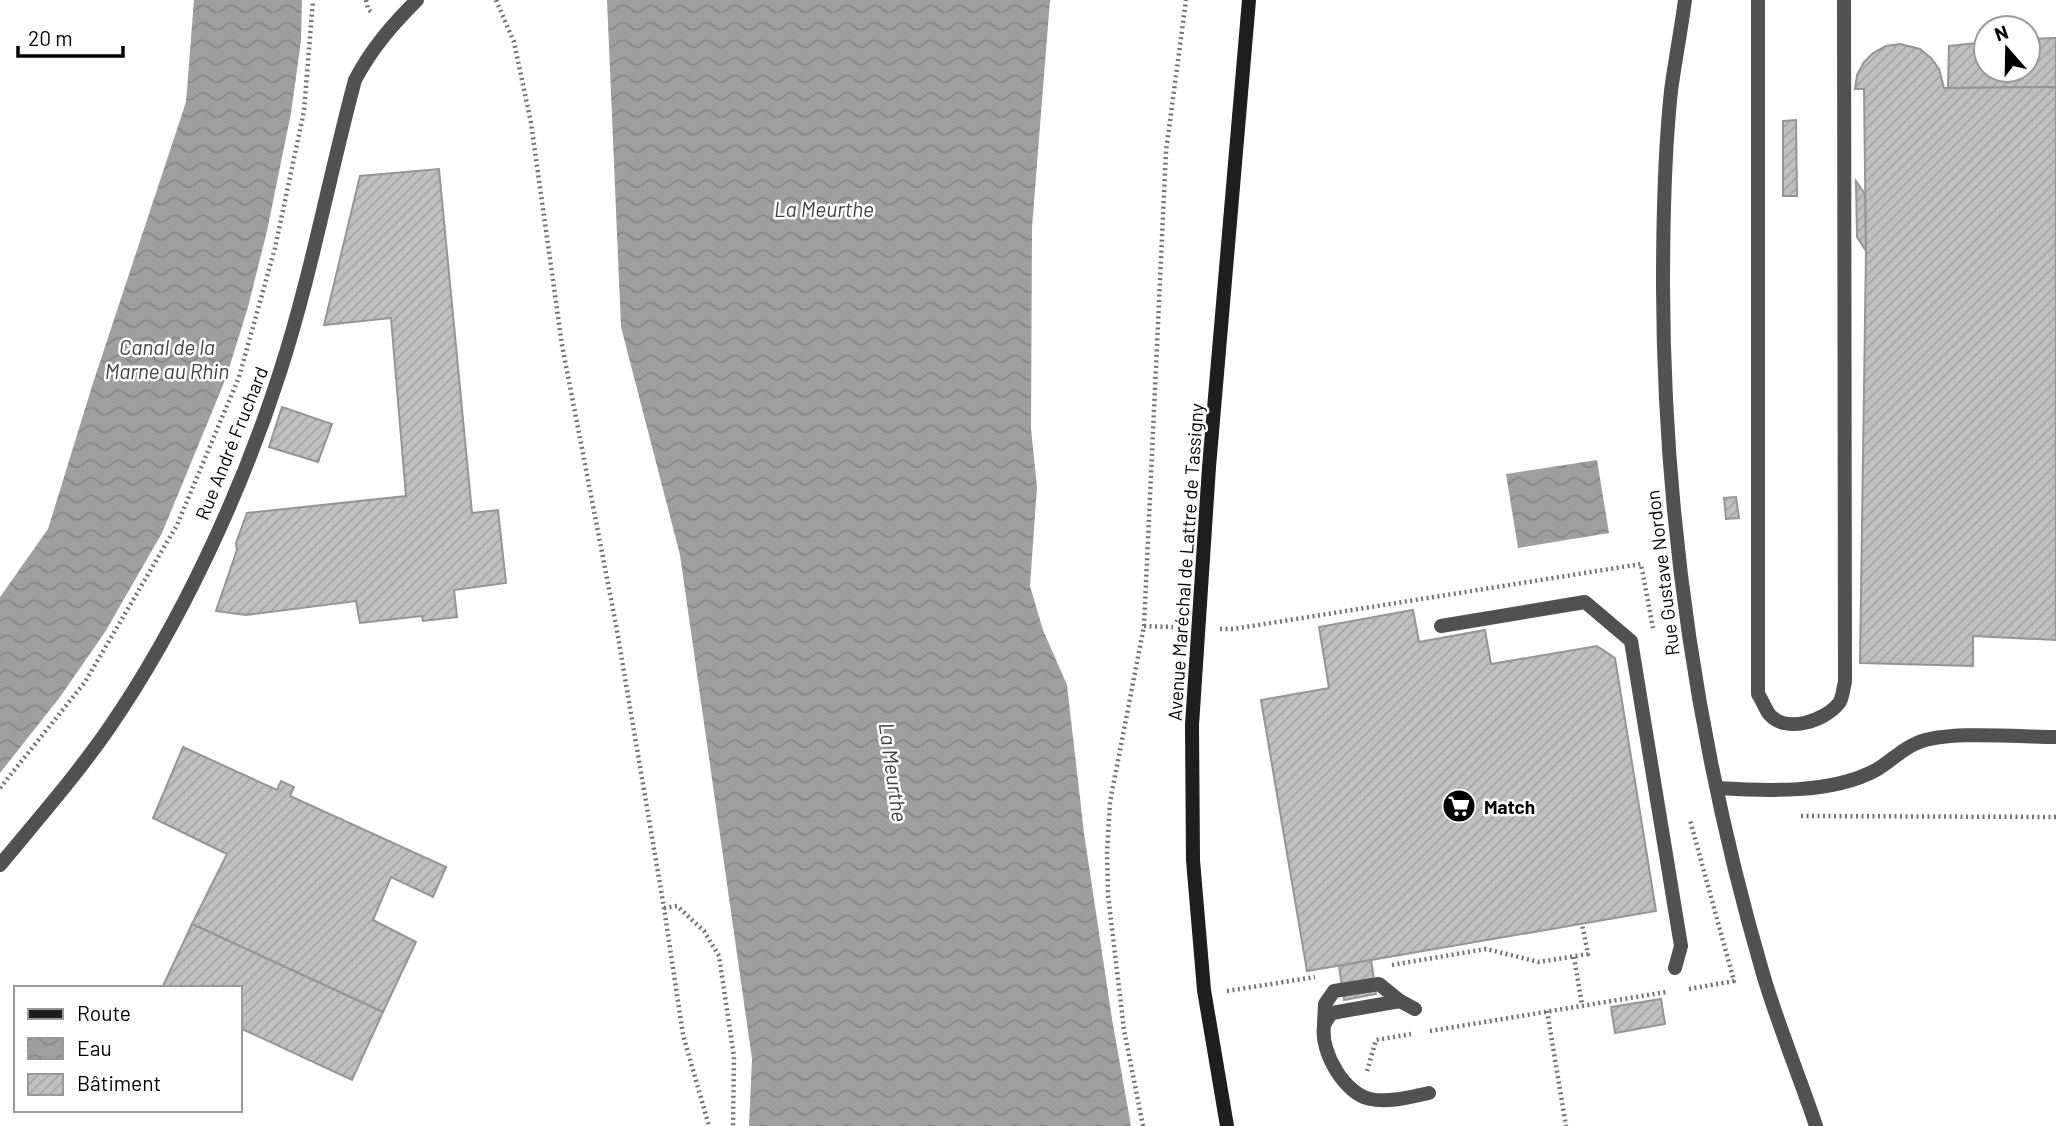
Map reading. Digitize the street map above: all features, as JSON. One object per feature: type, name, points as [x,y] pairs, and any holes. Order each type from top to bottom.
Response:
[{"type":"main road","name":"Avenue Maréchal de Lattre de Tassigny","points":[[1227,1126],[1205,994],[1193,860],[1192,725],[1209,467],[1249,0]]},
{"type":"street","name":"Rue André Fruchard","points":[[0,865],[110,727],[199,572],[240,477],[279,375],[304,292],[355,79],[368,55],[389,28],[417,0]]},
{"type":"street","name":"Rue Gustave Nordon","points":[[1685,0],[1670,105],[1663,223],[1664,356],[1670,476],[1693,674],[1717,788],[1764,975],[1816,1126]]},
{"type":"street","points":[[1758,0],[1758,694],[1770,716],[1791,724],[1807,723],[1828,713],[1840,701],[1845,682],[1844,0]]},
{"type":"street","points":[[1441,626],[1585,602],[1632,641],[1681,946],[1675,968]]},
{"type":"street","points":[[1717,788],[1773,792],[1846,782],[1875,770],[1916,743],[1948,736],[2056,737]]},
{"type":"street","points":[[1415,1009],[1378,984],[1334,991],[1325,1004],[1324,1024],[1328,1053],[1346,1086],[1360,1096],[1385,1101],[1429,1093]]},
{"type":"street","points":[[1324,1024],[1332,1013],[1400,1001]]},
{"type":"path","points":[[0,788],[85,682],[171,536],[239,377],[275,247],[304,111],[313,0]]},
{"type":"path","points":[[1143,1126],[1124,1030],[1108,895],[1107,852],[1110,802],[1144,626],[1166,151],[1186,0]]},
{"type":"path","points":[[498,2],[514,42],[531,123],[562,345],[616,625],[683,1035],[709,1126]]},
{"type":"path","points":[[1792,816],[2056,817]]},
{"type":"path","points":[[1360,1096],[1376,1040],[1734,981],[1690,820]]},
{"type":"path","points":[[664,908],[677,906],[704,931],[719,956],[734,1057],[733,1126]]},
{"type":"path","points":[[1388,965],[1486,949],[1539,962],[1588,954],[1583,923]]},
{"type":"path","points":[[1574,957],[1582,1005]]},
{"type":"path","points":[[1205,994],[1322,976]]},
{"type":"path","points":[[1547,1011],[1566,1126]]},
{"type":"water","name":"Canal de la Marne au Rhin","points":[[194,0],[302,0],[301,41],[291,113],[267,231],[248,307],[226,378],[162,533],[105,632],[60,697],[0,773],[0,597],[48,529],[186,102]]},
{"type":"water","name":"La Meurthe","points":[[607,0],[1050,0],[1032,227],[1031,429],[1037,487],[1030,586],[1043,630],[1067,685],[1084,833],[1131,1126],[749,1126],[752,1059],[680,555],[621,327]]},
{"type":"water","points":[[1597,460],[1609,533],[1518,548],[1506,474]]},
{"type":"building","points":[[2042,38],[2056,38],[2056,87],[1948,88],[1949,46],[1972,44],[1972,84],[2042,84]]},
{"type":"building","points":[[1900,44],[1920,49],[1931,58],[1939,69],[1944,88],[2056,87],[2056,640],[1973,636],[1973,666],[1860,663],[1866,251],[1864,89],[1855,89],[1857,75],[1873,53],[1886,46]]},
{"type":"building","points":[[1796,120],[1797,196],[1783,196],[1783,121]]},
{"type":"building","points":[[439,169],[472,513],[498,510],[506,583],[454,590],[457,617],[423,621],[422,616],[360,623],[356,601],[246,615],[216,611],[247,513],[406,496],[391,318],[324,325],[360,176]]},
{"type":"building","points":[[1856,181],[1865,194],[1866,251],[1857,237]]},
{"type":"building","points":[[282,407],[332,424],[318,462],[269,447]]},
{"type":"building","points":[[1736,497],[1739,518],[1726,519],[1724,498]]},
{"type":"building","name":"Match","points":[[1413,610],[1419,642],[1485,630],[1491,664],[1597,646],[1615,658],[1656,911],[1307,971],[1261,700],[1329,688],[1319,627]]},
{"type":"building","points":[[183,747],[277,790],[281,781],[294,787],[290,796],[446,867],[433,897],[391,877],[373,920],[416,942],[383,1012],[192,924],[227,854],[153,818]]},
{"type":"building","points":[[192,924],[383,1012],[352,1080],[242,1029],[242,986],[163,986]]},
{"type":"building","points":[[1371,960],[1376,994],[1344,1000],[1339,966]]},
{"type":"building","points":[[1661,999],[1665,1024],[1615,1033],[1611,1007]]},
{"type":"place","name":"Match","points":[[1459,806]]}]
